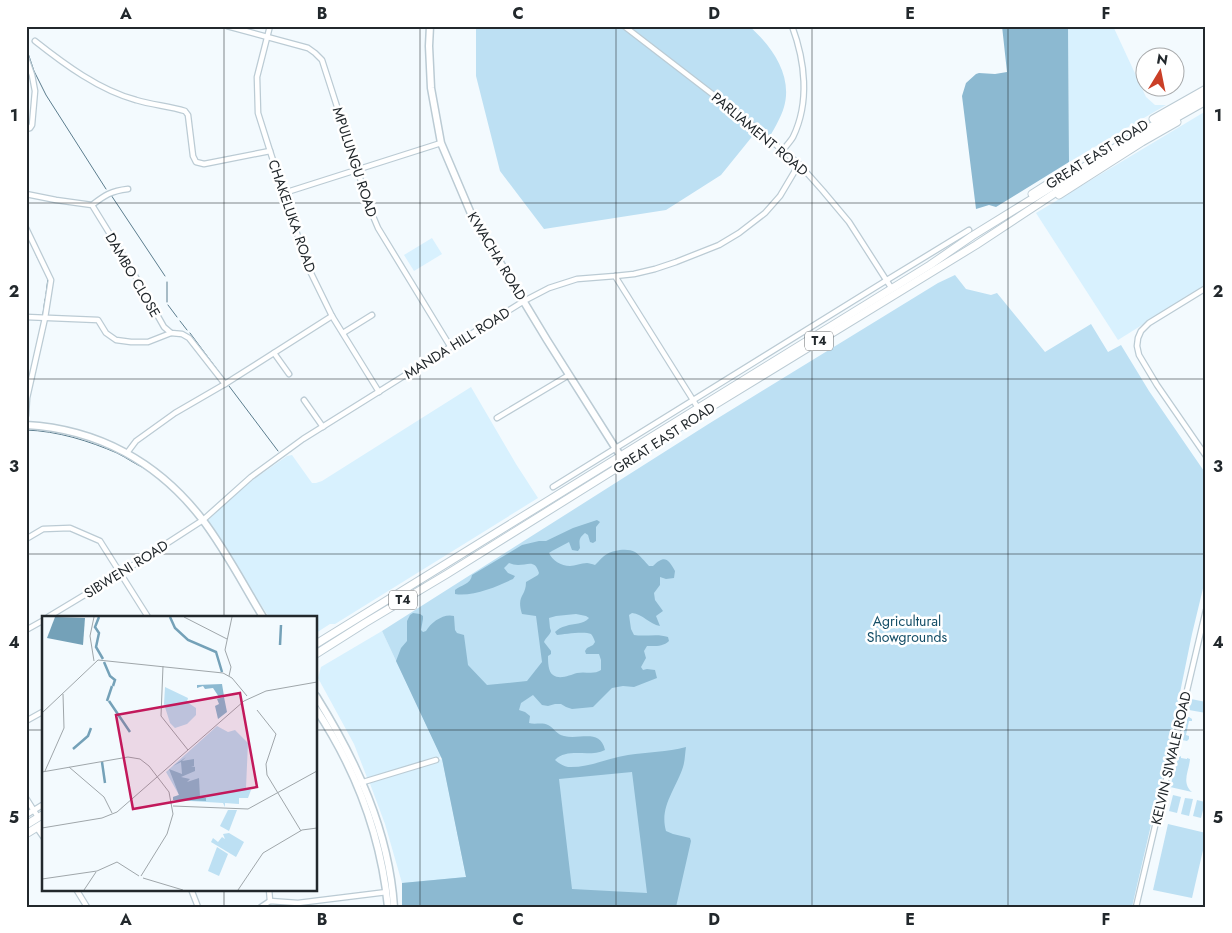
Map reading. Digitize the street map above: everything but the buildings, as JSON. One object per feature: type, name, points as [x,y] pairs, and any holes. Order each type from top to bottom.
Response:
[{"type":"main road","name":"KWACHA ROAD","points":[[430,26],[431,88],[441,143],[472,216],[547,340],[625,463]]},
{"type":"main road","name":"GREAT EAST ROAD","points":[[992,224],[1042,187],[1134,130],[1206,89]]},
{"type":"main road","name":"GREAT EAST ROAD","points":[[318,643],[930,265],[972,236],[1141,131],[1206,95]]},
{"type":"main road","name":"GREAT EAST ROAD","points":[[318,653],[448,574],[703,412],[970,248],[1128,145],[1206,101]]},
{"type":"main road","name":"GREAT EAST ROAD","points":[[1011,222],[1018,220],[1142,142],[1206,106]]},
{"type":"main road","points":[[26,425],[43,426],[76,433],[104,442],[148,466],[173,486],[203,520],[262,616]]},
{"type":"main road","points":[[318,699],[347,748],[359,783],[378,826],[386,856],[394,907]]},
{"type":"main road","points":[[318,711],[359,783]]},
{"type":"main road","points":[[26,825],[39,814]]},
{"type":"main road","points":[[26,834],[40,825]]},
{"type":"main road","points":[[388,907],[390,891]]},
{"type":"street","name":"MPULUNGU ROAD","points":[[227,26],[308,48],[322,60],[370,209],[378,228],[450,346]]},
{"type":"street","name":"CHAKELUKA ROAD","points":[[270,26],[257,78],[258,113],[308,267],[332,316],[379,392]]},
{"type":"street","name":"PARLIAMENT ROAD","points":[[624,26],[800,164],[849,222],[892,288]]},
{"type":"street","points":[[784,150],[792,138],[799,120],[803,101],[803,65],[792,26]]},
{"type":"street","points":[[35,41],[109,91],[135,100],[185,111],[188,114],[193,156],[196,162],[204,164],[270,151]]},
{"type":"street","points":[[26,58],[32,75],[34,91],[32,125],[26,129]]},
{"type":"street","points":[[284,193],[441,143]]},
{"type":"street","name":"MANDA HILL ROAD","points":[[203,520],[251,477],[323,426],[524,301],[549,288],[577,279],[634,274],[676,262],[719,245],[739,234],[765,213],[780,196],[800,164]]},
{"type":"street","points":[[26,194],[92,206],[101,198],[114,191],[128,189]]},
{"type":"street","name":"DAMBO CLOSE","points":[[92,206],[129,265],[164,327],[171,333]]},
{"type":"street","points":[[26,228],[51,280],[46,318],[27,398],[26,416]]},
{"type":"street","points":[[553,487],[969,230]]},
{"type":"street","points":[[614,276],[698,408]]},
{"type":"street","points":[[1206,288],[1149,323],[1141,331],[1137,346],[1139,355],[1206,456]]},
{"type":"street","points":[[343,333],[372,315]]},
{"type":"street","points":[[127,453],[136,441],[175,413],[225,384],[332,316]]},
{"type":"street","points":[[26,317],[98,320],[106,333],[116,340],[131,342],[148,342],[171,333],[182,334],[190,338],[225,384]]},
{"type":"street","points":[[274,353],[289,374]]},
{"type":"street","points":[[497,418],[569,375]]},
{"type":"street","points":[[304,400],[323,426]]},
{"type":"street","name":"SIBWENI ROAD","points":[[50,616],[203,520]]},
{"type":"street","points":[[26,539],[43,529],[70,528],[100,541],[147,616]]},
{"type":"street","name":"KELVIN SIWALE ROAD","points":[[1136,907],[1206,610]]},
{"type":"street","points":[[26,630],[42,621]]},
{"type":"street","points":[[26,721],[42,712]]},
{"type":"street","points":[[359,783],[436,760]]},
{"type":"street","points":[[26,798],[39,814]]},
{"type":"street","points":[[26,816],[39,814]]},
{"type":"street","points":[[77,890],[87,907]]},
{"type":"street","points":[[191,890],[198,907]]},
{"type":"street","points":[[269,890],[270,901]]},
{"type":"street","points":[[261,907],[270,901],[298,903],[390,891]]},
{"type":"shaded area","points":[[1002,26],[1068,26],[1069,162],[996,207],[989,205],[976,209],[962,96],[966,83],[976,74],[1007,72]]},
{"type":"shaded area","points":[[1068,26],[1113,26],[1134,71],[1134,98],[1147,98],[1155,105],[1166,105],[1069,162]]},
{"type":"shaded area","points":[[1206,111],[1206,285],[1118,340],[1036,213]]},
{"type":"shaded area","points":[[432,238],[442,254],[414,271],[404,255]]},
{"type":"shaded area","points":[[471,387],[538,498],[335,624],[330,624],[318,632],[318,616],[268,616],[204,518],[287,456],[292,455],[312,483],[322,481]]},
{"type":"shaded area","points":[[597,520],[600,522],[596,527],[596,541],[593,543],[590,542],[588,535],[585,533],[580,539],[578,551],[572,550],[569,542],[549,553],[560,564],[567,566],[583,563],[595,565],[607,554],[625,550],[635,552],[649,566],[653,566],[663,559],[670,563],[675,571],[674,578],[666,579],[660,577],[660,585],[654,593],[655,600],[663,611],[656,616],[660,626],[636,614],[632,613],[629,615],[634,635],[664,636],[668,637],[669,641],[661,645],[647,646],[644,651],[646,658],[641,667],[643,670],[655,670],[657,678],[634,687],[612,688],[593,707],[572,709],[561,704],[542,705],[533,695],[521,703],[519,710],[530,716],[529,723],[546,724],[564,736],[589,736],[599,739],[605,750],[592,753],[566,754],[555,760],[568,767],[583,766],[621,756],[686,747],[683,767],[666,806],[664,822],[666,831],[690,838],[691,841],[676,907],[402,907],[402,883],[466,877],[442,759],[396,661],[401,648],[407,641],[407,621],[413,613],[423,616],[421,630],[423,632],[438,619],[450,615],[454,616],[455,630],[457,633],[464,635],[468,665],[487,685],[527,681],[542,662],[536,616],[522,614],[520,608],[526,582],[539,573],[535,566],[533,564],[518,565],[509,563],[504,568],[508,573],[515,576],[513,579],[470,594],[455,594],[455,590],[468,582],[472,575],[522,545],[546,541],[573,528]],"holes":[[[576,614],[589,618],[581,623],[569,625],[555,632],[557,635],[591,634],[595,642],[585,651],[586,654],[599,654],[601,670],[562,677],[556,676],[551,674],[549,669],[548,656],[551,654],[551,651],[544,642],[551,631],[549,618]],[[632,772],[647,893],[572,889],[559,779]]]},
{"type":"shaded area","points":[[382,631],[441,757],[368,780],[354,744],[318,678],[321,667]]},
{"type":"shaded area","points":[[442,759],[466,878],[402,883],[385,824],[369,781]]},
{"type":"green space","points":[[476,26],[749,26],[773,52],[783,73],[786,84],[784,107],[767,142],[755,133],[721,175],[666,210],[544,229],[500,171],[476,76]]},
{"type":"green space","name":"Agricultural Showgrounds","points":[[955,275],[966,289],[991,295],[997,293],[1045,352],[1091,324],[1108,352],[1121,345],[1149,391],[1206,474],[1206,576],[1132,907],[402,907],[402,883],[466,877],[442,759],[382,631],[710,423],[938,283]]},
{"type":"green space","points":[[1191,699],[1206,702],[1206,713],[1189,710]]},
{"type":"green space","points":[[1187,717],[1192,719],[1192,721],[1189,721],[1186,735],[1189,736],[1189,739],[1187,741],[1182,740]]},
{"type":"green space","points":[[1181,756],[1181,758],[1190,759],[1186,781],[1192,792],[1170,787],[1178,758]]},
{"type":"green space","points":[[1173,795],[1181,797],[1177,813],[1169,811]]},
{"type":"green space","points":[[1185,798],[1193,799],[1189,816],[1181,814]]},
{"type":"green space","points":[[1197,800],[1205,802],[1201,818],[1193,816]]},
{"type":"green space","points":[[1168,824],[1206,833],[1192,898],[1153,890]]},
{"type":"waterway","points":[[26,47],[34,71],[46,95],[106,189]]},
{"type":"waterway","points":[[111,195],[165,276]]},
{"type":"waterway","points":[[26,235],[29,241]]},
{"type":"waterway","points":[[32,246],[38,259]]},
{"type":"waterway","points":[[46,294],[48,278]]},
{"type":"waterway","points":[[167,282],[167,302]]},
{"type":"waterway","points":[[43,314],[45,299]]},
{"type":"waterway","points":[[168,305],[177,317]]},
{"type":"waterway","points":[[180,321],[187,330]]},
{"type":"waterway","points":[[190,333],[225,380]]},
{"type":"waterway","points":[[229,386],[278,451]]},
{"type":"waterway","points":[[26,430],[50,432],[95,444],[117,453],[144,468]]},
{"type":"waterway","points":[[176,494],[184,502]]}]
